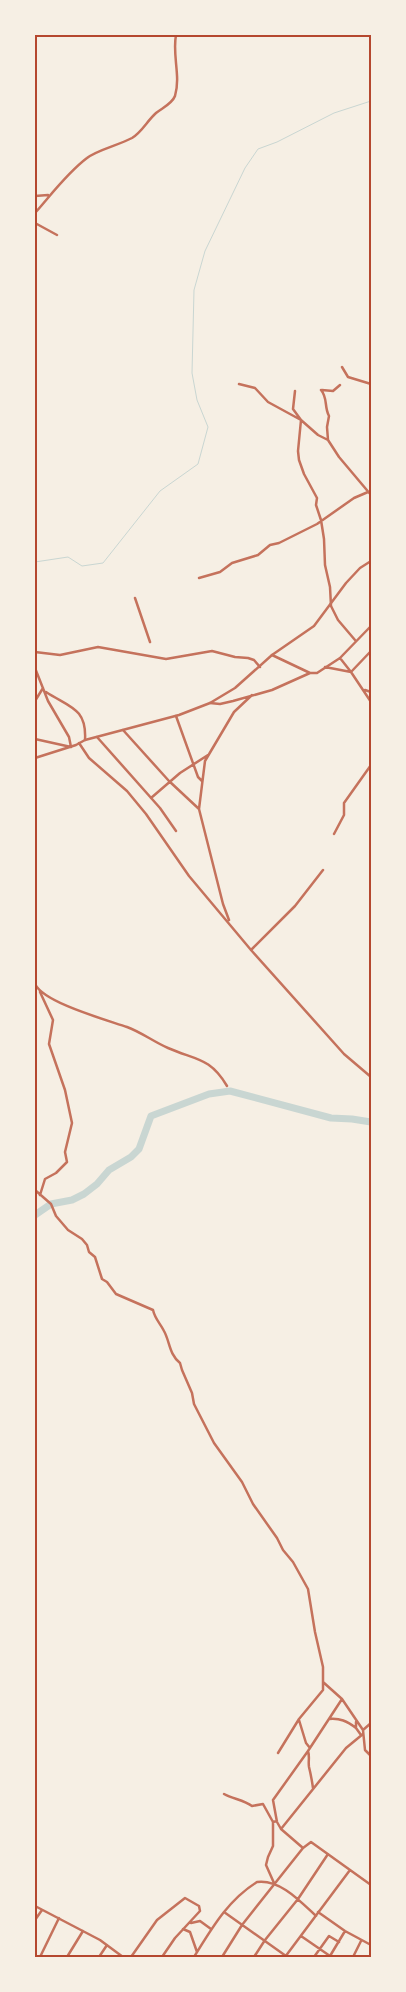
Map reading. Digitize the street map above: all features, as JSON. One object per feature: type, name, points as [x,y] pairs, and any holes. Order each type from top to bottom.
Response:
[{"type":"street","points":[[35,214],[49,195],[64,182],[75,167],[85,158],[134,136],[148,120],[169,104],[174,97],[177,84],[174,48],[176,35]]},
{"type":"street","points":[[35,196],[49,195]]},
{"type":"street","points":[[35,223],[58,235]]},
{"type":"street","points":[[342,366],[348,377],[371,384]]},
{"type":"street","points":[[239,384],[254,388],[268,402],[301,420],[318,435],[328,440]]},
{"type":"street","points":[[199,578],[220,572],[232,563],[258,554],[270,545],[288,538],[321,520],[354,498],[370,494],[339,457],[328,440],[326,427],[329,416],[325,410],[326,399],[321,390],[332,391],[340,385]]},
{"type":"street","points":[[295,391],[293,408],[301,420],[299,460],[317,498],[316,505],[324,539],[325,565],[330,587],[331,603],[338,620],[355,640]]},
{"type":"street","points":[[35,758],[71,747],[85,740],[176,716],[210,703],[235,688],[272,656],[314,626],[360,568],[371,561]]},
{"type":"street","points":[[134,598],[150,642]]},
{"type":"street","points":[[272,656],[310,673],[317,673],[340,658],[355,640],[371,626]]},
{"type":"street","points":[[35,652],[60,655],[98,647],[166,658],[212,651],[254,660],[260,667]]},
{"type":"street","points":[[352,672],[371,651]]},
{"type":"street","points":[[340,658],[352,672],[371,702]]},
{"type":"street","points":[[325,667],[352,672]]},
{"type":"street","points":[[35,668],[44,690],[62,723],[71,747]]},
{"type":"street","points":[[210,703],[220,704],[272,690],[310,673]]},
{"type":"street","points":[[35,701],[44,690]]},
{"type":"street","points":[[44,690],[77,711],[84,718],[85,740]]},
{"type":"street","points":[[364,690],[371,692]]},
{"type":"street","points":[[238,933],[226,915],[199,809],[205,762],[234,712],[252,695]]},
{"type":"street","points":[[176,716],[198,777],[203,781]]},
{"type":"street","points":[[124,730],[169,781],[199,809]]},
{"type":"street","points":[[97,737],[151,798],[176,831]]},
{"type":"street","points":[[35,740],[71,747]]},
{"type":"street","points":[[79,743],[89,758],[127,791],[146,814],[189,876],[251,950],[344,1054],[371,1077]]},
{"type":"street","points":[[151,798],[169,781],[209,754]]},
{"type":"street","points":[[334,834],[344,815],[344,803],[371,765]]},
{"type":"street","points":[[251,950],[295,906],[323,870]]},
{"type":"street","points":[[35,984],[52,1020],[49,1044],[65,1090],[72,1123],[65,1152],[67,1162],[56,1173],[45,1179],[40,1195]]},
{"type":"street","points":[[40,992],[92,1017],[128,1028],[166,1048],[207,1063],[219,1072],[227,1086]]},
{"type":"street","points":[[35,1190],[51,1204],[56,1216],[68,1230],[87,1245],[89,1252],[95,1257],[102,1280],[107,1282],[116,1294],[153,1310],[157,1322],[164,1330],[170,1350],[175,1359],[180,1362],[192,1393],[194,1404],[214,1443],[242,1482],[253,1504],[278,1538],[283,1550],[293,1562],[308,1589],[323,1667],[323,1690],[299,1719],[278,1753]]},
{"type":"street","points":[[323,1682],[342,1699],[356,1720],[362,1733],[365,1750],[371,1756]]},
{"type":"street","points":[[303,1848],[281,1829],[277,1821],[273,1800],[342,1699]]},
{"type":"street","points":[[329,1719],[338,1718],[349,1722],[362,1733]]},
{"type":"street","points":[[299,1719],[309,1749],[309,1766],[312,1772],[313,1788]]},
{"type":"street","points":[[356,1720],[356,1728]]},
{"type":"street","points":[[281,1829],[301,1802],[308,1798],[313,1788],[346,1748],[371,1723]]},
{"type":"street","points":[[224,1794],[233,1799],[247,1802],[252,1806],[263,1804],[273,1822],[273,1846],[266,1865],[274,1883]]},
{"type":"street","points":[[273,1822],[277,1821]]},
{"type":"street","points":[[222,1957],[242,1925],[274,1883],[310,1842],[371,1885]]},
{"type":"street","points":[[254,1957],[265,1940],[298,1899],[328,1854]]},
{"type":"street","points":[[223,1912],[286,1956],[350,1870]]},
{"type":"street","points":[[194,1957],[223,1912],[238,1896],[258,1882],[274,1883],[317,1914],[371,1946]]},
{"type":"street","points":[[132,1957],[158,1920],[184,1898],[200,1908],[200,1911],[183,1929],[162,1957]]},
{"type":"street","points":[[35,1906],[83,1931],[123,1957]]},
{"type":"street","points":[[35,1920],[42,1910]]},
{"type":"street","points":[[40,1957],[59,1918]]},
{"type":"street","points":[[189,1923],[196,1920],[200,1921],[211,1929]]},
{"type":"street","points":[[183,1929],[190,1932],[197,1952]]},
{"type":"street","points":[[67,1957],[83,1931]]},
{"type":"street","points":[[330,1957],[345,1932]]},
{"type":"street","points":[[301,1936],[330,1957],[334,1957]]},
{"type":"street","points":[[314,1957],[329,1936],[339,1942]]},
{"type":"street","points":[[353,1957],[361,1941]]},
{"type":"street","points":[[99,1957],[107,1945]]},
{"type":"waterway","points":[[35,562],[68,557],[82,566],[103,563],[160,491],[198,464],[208,427],[197,400],[192,373],[194,290],[205,251],[245,168],[258,149],[277,142],[334,113],[371,101]]},
{"type":"waterway","points":[[35,1215],[51,1204],[72,1200],[84,1194],[97,1184],[109,1170],[131,1157],[139,1149],[151,1116],[209,1094],[230,1091],[331,1118],[371,1122]]}]
